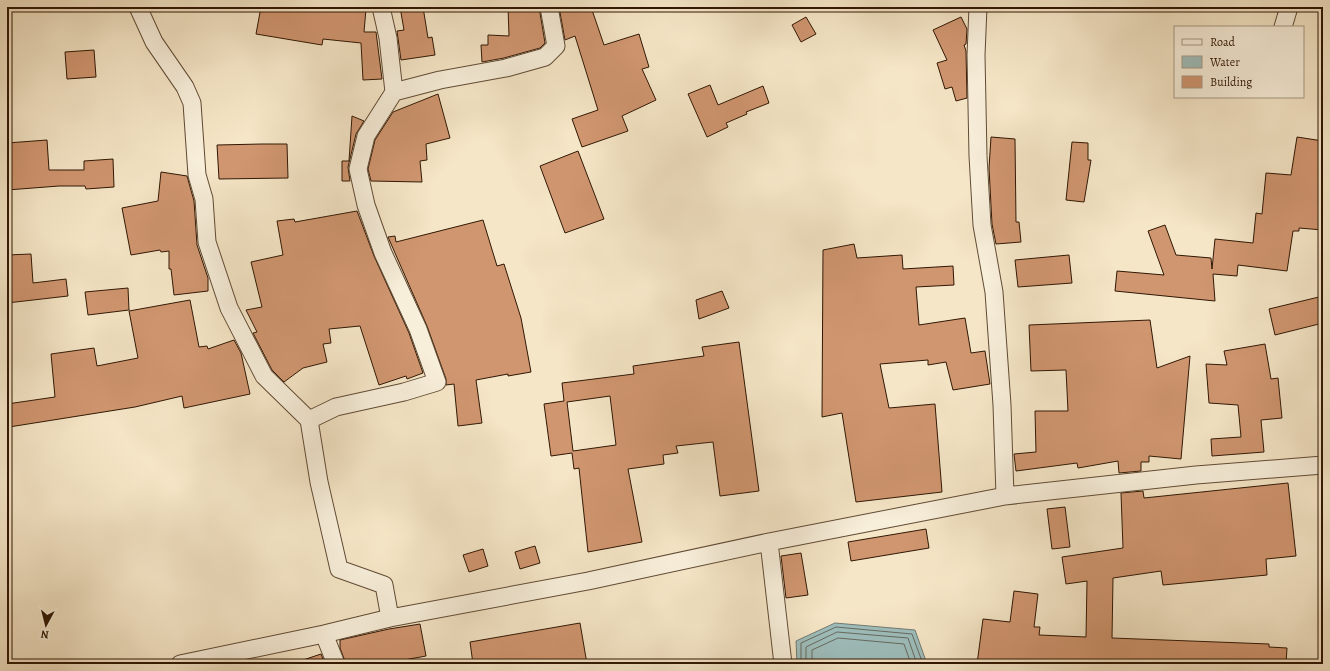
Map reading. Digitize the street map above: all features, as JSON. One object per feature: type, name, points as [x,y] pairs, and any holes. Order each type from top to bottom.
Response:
[{"type":"street","points":[[138,7],[154,42],[185,87],[192,103],[197,175],[204,199],[207,242],[229,308],[264,376],[309,420],[319,482],[339,569],[384,585],[390,618]]},
{"type":"street","points":[[309,420],[336,407],[404,392],[436,382],[418,329],[383,253],[366,205],[358,169],[366,136],[394,92],[388,38],[381,7]]},
{"type":"street","points":[[394,92],[440,80],[506,68],[545,57],[556,46],[549,7]]},
{"type":"street","points":[[978,7],[976,56],[978,156],[982,225],[994,292],[1002,405],[1005,496]]},
{"type":"street","points":[[1283,26],[1289,7]]},
{"type":"street","points":[[180,664],[324,634],[390,618],[588,581],[769,542],[1005,496],[1196,475],[1323,465]]},
{"type":"street","points":[[769,542],[783,664]]},
{"type":"street","points":[[324,634],[336,664]]},
{"type":"water","points":[[835,623],[915,630],[927,664],[797,664],[796,641]]},
{"type":"building","points":[[261,7],[349,7],[366,9],[364,32],[376,32],[382,79],[363,80],[361,43],[323,39],[322,45],[256,34]]},
{"type":"building","points":[[400,7],[423,7],[428,38],[432,37],[435,55],[401,60],[397,31],[404,30]]},
{"type":"building","points":[[508,7],[539,7],[545,43],[540,48],[504,58],[482,62],[481,45],[488,45],[488,35],[509,36]]},
{"type":"building","points":[[559,7],[591,7],[604,45],[639,34],[649,67],[642,69],[656,100],[622,116],[628,131],[582,147],[572,119],[598,110],[575,36],[565,40]]},
{"type":"building","points":[[806,17],[816,34],[801,42],[792,25]]},
{"type":"building","points":[[961,17],[967,29],[966,44],[964,45],[966,51],[967,98],[956,101],[952,87],[945,89],[937,63],[947,60],[933,30]]},
{"type":"building","points":[[94,50],[96,77],[67,79],[65,52]]},
{"type":"building","points":[[710,85],[718,105],[763,86],[769,103],[746,112],[747,114],[726,123],[728,127],[707,137],[688,94]]},
{"type":"building","points":[[438,94],[450,138],[426,144],[427,160],[420,161],[422,182],[371,181],[368,169],[375,140],[393,112]]},
{"type":"building","points":[[352,116],[364,121],[356,134],[348,167],[350,181],[342,181],[342,161],[349,161]]},
{"type":"building","points":[[991,137],[1015,139],[1016,222],[1019,222],[1021,242],[996,244],[992,224],[989,168]]},
{"type":"building","points":[[1297,137],[1323,141],[1323,230],[1299,228],[1299,231],[1293,231],[1287,271],[1238,265],[1237,276],[1213,274],[1215,301],[1115,291],[1117,271],[1164,275],[1148,231],[1165,225],[1176,255],[1211,258],[1212,269],[1215,239],[1253,243],[1256,213],[1262,214],[1266,173],[1291,175]]},
{"type":"building","points":[[47,140],[49,170],[84,170],[84,161],[113,159],[114,187],[86,189],[85,186],[59,186],[7,190],[7,143]]},
{"type":"building","points":[[1072,142],[1088,143],[1088,160],[1091,160],[1084,202],[1066,200]]},
{"type":"building","points":[[287,144],[288,178],[219,179],[217,145]]},
{"type":"building","points":[[578,151],[604,219],[565,233],[540,166]]},
{"type":"building","points":[[161,172],[187,176],[194,201],[197,245],[208,278],[208,291],[174,295],[171,269],[169,269],[169,251],[161,252],[160,250],[131,255],[122,208],[158,201]]},
{"type":"building","points":[[357,211],[374,256],[409,333],[423,373],[407,379],[406,376],[379,385],[360,326],[329,329],[331,343],[323,344],[327,362],[303,368],[284,382],[272,370],[253,333],[257,332],[246,310],[262,307],[251,262],[283,255],[277,221],[294,219],[295,222]]},
{"type":"building","points":[[483,220],[497,266],[504,264],[521,318],[531,372],[508,376],[508,374],[476,380],[482,423],[458,426],[454,384],[446,385],[446,379],[427,326],[388,237],[395,236],[396,242]]},
{"type":"building","points":[[854,244],[857,258],[902,255],[903,269],[953,266],[954,285],[916,287],[919,325],[965,318],[971,353],[985,351],[990,384],[953,390],[946,362],[928,365],[928,360],[880,364],[889,408],[935,404],[942,492],[856,502],[842,413],[822,417],[823,250]]},
{"type":"building","points":[[31,254],[33,283],[66,279],[68,296],[7,303],[7,255]]},
{"type":"building","points":[[1069,255],[1072,283],[1018,287],[1015,260]]},
{"type":"building","points":[[128,288],[129,310],[88,315],[85,292]]},
{"type":"building","points":[[722,291],[729,308],[699,319],[696,300]]},
{"type":"building","points":[[1323,296],[1323,323],[1275,335],[1269,309]]},
{"type":"building","points":[[190,300],[199,347],[207,346],[208,349],[234,340],[241,353],[250,394],[184,408],[182,396],[135,407],[9,427],[7,404],[55,397],[51,354],[94,348],[97,366],[138,358],[129,311]]},
{"type":"building","points":[[1150,320],[1157,368],[1190,356],[1181,459],[1149,456],[1149,462],[1141,462],[1141,471],[1119,473],[1118,461],[1078,468],[1077,463],[1016,471],[1014,454],[1036,452],[1035,411],[1068,411],[1066,370],[1031,371],[1029,325]]},
{"type":"building","points":[[739,342],[759,491],[720,496],[713,442],[676,446],[678,453],[663,455],[664,464],[628,469],[642,542],[588,552],[579,468],[574,469],[572,453],[551,456],[544,404],[564,401],[562,383],[634,374],[633,366],[704,356],[702,347]],"holes":[[[610,396],[616,445],[573,451],[567,402]]]},
{"type":"building","points":[[1265,344],[1271,379],[1278,378],[1282,418],[1261,420],[1264,452],[1212,456],[1211,439],[1241,437],[1238,405],[1209,403],[1206,364],[1227,365],[1224,351]]},
{"type":"building","points":[[1288,483],[1296,556],[1266,559],[1267,575],[1163,585],[1161,571],[1113,578],[1112,638],[1269,644],[1269,647],[1287,648],[1286,664],[977,664],[983,619],[1010,622],[1014,591],[1038,594],[1034,627],[1040,627],[1039,635],[1086,637],[1087,581],[1066,584],[1062,557],[1123,548],[1121,493],[1143,491],[1144,498]]},
{"type":"building","points":[[1065,507],[1070,547],[1052,549],[1047,509]]},
{"type":"building","points":[[926,529],[929,548],[851,561],[848,542]]},
{"type":"building","points":[[535,546],[540,563],[520,569],[515,552]]},
{"type":"building","points":[[483,549],[488,566],[469,572],[463,555]]},
{"type":"building","points":[[801,553],[808,595],[786,598],[781,556]]},
{"type":"building","points":[[580,623],[587,664],[473,664],[470,642]]},
{"type":"building","points":[[420,624],[426,656],[393,662],[394,664],[346,664],[340,648],[340,640]]},
{"type":"building","points":[[321,654],[325,664],[303,664],[303,660]]}]
